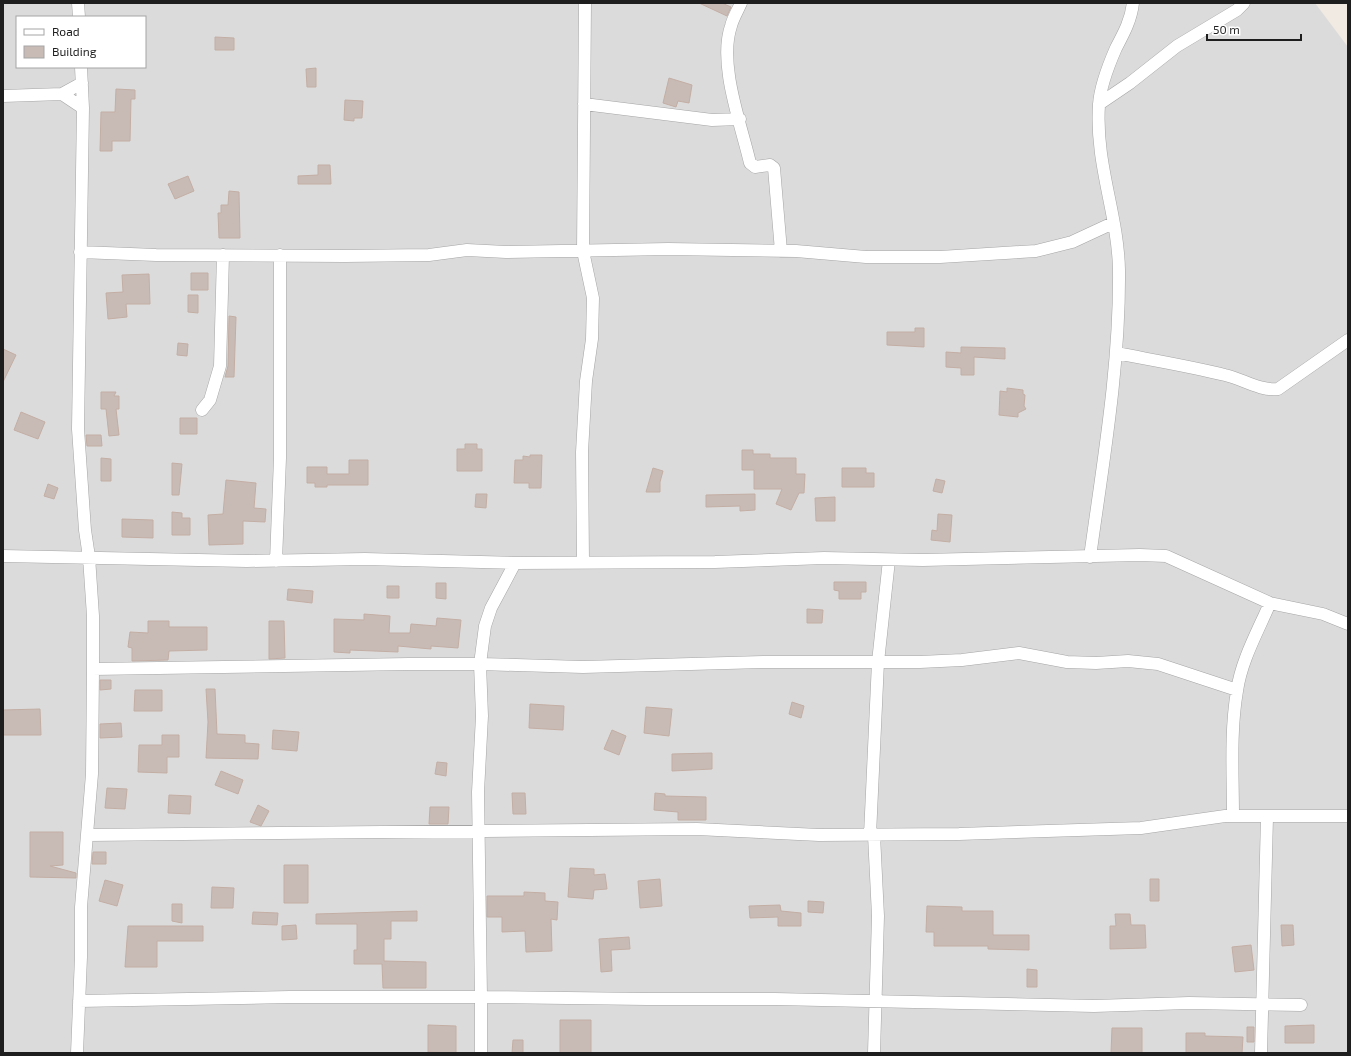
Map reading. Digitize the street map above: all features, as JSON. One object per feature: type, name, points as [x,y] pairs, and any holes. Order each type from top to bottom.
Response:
[{"type":"street","points":[[78,3],[78,16]]},
{"type":"street","points":[[583,561],[582,452],[586,382],[592,339],[593,298],[583,251],[585,3]]},
{"type":"street","points":[[741,3],[731,26],[727,48],[728,68],[752,166],[770,165],[774,168],[781,251]]},
{"type":"street","points":[[1090,557],[1118,330],[1118,252],[1104,180],[1099,144],[1099,104],[1116,50],[1132,14],[1133,3]]},
{"type":"street","points":[[1099,104],[1130,84],[1177,46],[1237,10],[1244,3]]},
{"type":"street","points":[[77,1053],[81,907],[92,774],[93,669],[93,616],[78,429],[83,108],[81,68]]},
{"type":"street","points":[[3,96],[62,94],[82,83]]},
{"type":"street","points":[[62,94],[83,108]]},
{"type":"street","points":[[584,104],[712,120],[740,119]]},
{"type":"street","points":[[80,252],[156,255],[429,255],[467,250],[583,251],[668,249],[781,251],[866,257],[940,257],[1010,254],[1036,251],[1072,242],[1113,223]]},
{"type":"street","points":[[202,410],[210,400],[220,366],[223,255]]},
{"type":"street","points":[[276,561],[280,458],[280,255]]},
{"type":"street","points":[[1116,353],[1225,375],[1262,389],[1271,390],[1278,389],[1348,340]]},
{"type":"street","points":[[3,556],[276,561],[365,559],[515,563],[583,561],[714,562],[824,558],[889,560],[1140,555],[1166,556],[1270,603],[1323,614],[1348,624]]},
{"type":"street","points":[[874,1053],[878,916],[872,835],[878,662],[889,560]]},
{"type":"street","points":[[480,1053],[481,997],[478,792],[482,716],[480,664],[485,626],[491,608],[515,563]]},
{"type":"street","points":[[1233,816],[1234,717],[1237,690],[1244,667],[1270,603]]},
{"type":"street","points":[[93,669],[409,664],[480,664],[583,667],[763,662],[878,662],[962,660],[1018,653],[1067,662],[1096,663],[1128,661],[1158,664],[1237,690]]},
{"type":"street","points":[[88,835],[697,829],[819,835],[872,835],[1090,831],[1141,828],[1233,816],[1348,816]]},
{"type":"street","points":[[1261,1053],[1267,817]]},
{"type":"street","points":[[79,1001],[290,997],[481,997],[647,999],[775,998],[876,1002],[1094,1006],[1189,1004],[1301,1005]]},
{"type":"shaded area","points":[[3,3],[1315,3],[1348,47],[1348,1053],[3,1053]]},
{"type":"building","points":[[699,3],[722,3],[731,7],[727,16]]},
{"type":"building","points":[[215,37],[234,38],[234,50],[215,50]]},
{"type":"building","points":[[316,68],[316,87],[307,87],[306,69]]},
{"type":"building","points":[[669,78],[692,85],[689,103],[678,101],[676,107],[663,103]]},
{"type":"building","points":[[116,89],[135,90],[135,99],[131,99],[130,141],[112,141],[112,151],[100,151],[101,112],[115,112]]},
{"type":"building","points":[[345,100],[363,101],[362,118],[354,118],[354,121],[344,120]]},
{"type":"building","points":[[318,165],[330,165],[331,184],[298,184],[298,176],[318,175]]},
{"type":"building","points":[[188,176],[194,191],[175,199],[168,184]]},
{"type":"building","points":[[229,191],[239,192],[240,238],[219,238],[218,213],[221,213],[221,205],[228,205]]},
{"type":"building","points":[[191,273],[208,273],[208,290],[191,290]]},
{"type":"building","points":[[149,274],[150,304],[126,304],[127,317],[108,319],[106,293],[123,292],[122,275]]},
{"type":"building","points":[[188,295],[198,295],[198,313],[188,312]]},
{"type":"building","points":[[229,316],[236,317],[234,377],[225,377],[228,366]]},
{"type":"building","points":[[915,328],[924,328],[924,347],[887,345],[887,332],[915,332]]},
{"type":"building","points":[[178,343],[188,344],[187,356],[177,355]]},
{"type":"building","points":[[961,347],[1005,348],[1005,359],[974,357],[974,375],[961,375],[961,368],[946,367],[946,352],[961,353]]},
{"type":"building","points":[[3,349],[16,355],[3,382]]},
{"type":"building","points":[[1007,388],[1023,390],[1023,394],[1025,395],[1024,406],[1026,409],[1018,413],[1018,417],[999,415],[1000,391],[1007,392]]},
{"type":"building","points":[[101,392],[116,392],[114,396],[119,396],[119,409],[116,409],[119,435],[109,436],[106,409],[101,409]]},
{"type":"building","points":[[21,412],[45,422],[38,439],[14,430]]},
{"type":"building","points":[[180,418],[197,418],[197,434],[180,434]]},
{"type":"building","points":[[86,435],[101,435],[102,446],[87,446]]},
{"type":"building","points":[[465,444],[477,444],[477,449],[482,449],[482,471],[457,471],[457,449],[465,449]]},
{"type":"building","points":[[742,450],[753,450],[753,454],[770,454],[770,458],[796,458],[796,474],[805,474],[804,493],[799,493],[791,510],[776,504],[782,489],[754,489],[754,470],[742,470]]},
{"type":"building","points":[[530,455],[542,455],[541,488],[529,488],[529,483],[514,483],[515,460],[523,460],[523,456],[530,457]]},
{"type":"building","points":[[101,458],[111,459],[111,481],[101,481]]},
{"type":"building","points":[[349,460],[368,460],[368,485],[327,485],[327,487],[315,487],[315,483],[307,483],[307,467],[327,467],[327,474],[349,474]]},
{"type":"building","points":[[172,463],[182,464],[179,495],[172,495]]},
{"type":"building","points":[[653,468],[663,471],[660,482],[660,492],[646,492]]},
{"type":"building","points":[[842,468],[866,468],[866,473],[874,473],[874,487],[842,487]]},
{"type":"building","points":[[936,479],[945,481],[942,493],[933,491]]},
{"type":"building","points":[[226,480],[256,483],[254,508],[266,509],[265,522],[243,521],[243,544],[209,545],[208,515],[223,514]]},
{"type":"building","points":[[48,484],[58,488],[54,499],[44,496]]},
{"type":"building","points":[[476,494],[487,494],[486,508],[475,507]]},
{"type":"building","points":[[755,494],[755,510],[740,511],[740,506],[706,507],[706,495]]},
{"type":"building","points":[[835,497],[835,521],[816,521],[815,498]]},
{"type":"building","points":[[172,512],[182,513],[182,518],[190,518],[190,535],[172,535]]},
{"type":"building","points":[[938,514],[952,515],[950,542],[931,540],[932,530],[937,531]]},
{"type":"building","points":[[122,519],[153,520],[153,538],[122,537]]},
{"type":"building","points":[[834,582],[866,582],[866,592],[861,592],[861,599],[839,599],[839,591],[834,590]]},
{"type":"building","points":[[436,583],[446,583],[446,599],[436,598]]},
{"type":"building","points":[[387,586],[399,586],[399,598],[387,598]]},
{"type":"building","points":[[288,589],[313,591],[312,603],[287,600]]},
{"type":"building","points":[[807,609],[823,610],[822,623],[807,623]]},
{"type":"building","points":[[364,614],[390,616],[389,633],[410,633],[411,624],[436,626],[437,618],[461,620],[458,648],[431,646],[431,649],[398,646],[398,652],[350,650],[350,653],[334,652],[334,619],[364,620]]},
{"type":"building","points":[[148,621],[169,621],[169,627],[207,627],[207,650],[169,651],[168,660],[132,661],[132,648],[128,647],[130,632],[148,633]]},
{"type":"building","points":[[269,621],[284,621],[285,658],[269,659]]},
{"type":"building","points":[[100,680],[111,680],[111,689],[100,690]]},
{"type":"building","points":[[206,689],[215,689],[217,734],[245,735],[245,743],[259,744],[258,759],[206,758],[208,722]]},
{"type":"building","points":[[135,690],[162,690],[162,711],[134,711]]},
{"type":"building","points":[[792,702],[804,706],[801,718],[789,714]]},
{"type":"building","points":[[530,704],[564,706],[563,730],[529,728]]},
{"type":"building","points":[[646,707],[672,709],[669,736],[644,733]]},
{"type":"building","points":[[40,709],[41,735],[3,735],[3,710]]},
{"type":"building","points":[[121,723],[122,737],[100,738],[100,724]]},
{"type":"building","points":[[273,730],[299,732],[297,751],[272,749]]},
{"type":"building","points":[[612,730],[626,736],[619,755],[604,749]]},
{"type":"building","points":[[162,735],[179,735],[179,757],[167,757],[167,773],[138,772],[139,745],[162,745]]},
{"type":"building","points":[[712,753],[712,769],[672,771],[672,754]]},
{"type":"building","points":[[437,762],[447,763],[446,776],[435,774]]},
{"type":"building","points":[[221,771],[243,780],[238,794],[215,785]]},
{"type":"building","points":[[107,788],[127,789],[125,809],[105,808]]},
{"type":"building","points":[[512,793],[525,793],[526,814],[513,814]]},
{"type":"building","points":[[655,793],[665,794],[665,796],[706,797],[706,820],[678,820],[678,812],[654,810]]},
{"type":"building","points":[[169,795],[191,796],[190,814],[168,813]]},
{"type":"building","points":[[258,805],[269,811],[261,826],[250,822]]},
{"type":"building","points":[[430,807],[449,807],[448,824],[429,824]]},
{"type":"building","points":[[30,832],[63,832],[63,865],[50,866],[76,873],[76,878],[30,877]]},
{"type":"building","points":[[93,852],[106,852],[106,864],[92,864]]},
{"type":"building","points":[[284,865],[308,865],[308,903],[284,903]]},
{"type":"building","points":[[570,868],[594,869],[594,875],[605,874],[607,889],[594,890],[593,899],[568,897]]},
{"type":"building","points":[[660,879],[662,906],[640,908],[638,881]]},
{"type":"building","points":[[1150,879],[1159,879],[1159,901],[1150,901]]},
{"type":"building","points":[[105,880],[123,885],[117,906],[99,901]]},
{"type":"building","points":[[212,887],[234,888],[233,908],[211,908]]},
{"type":"building","points":[[524,892],[545,893],[545,901],[558,902],[557,920],[551,919],[552,951],[526,952],[525,931],[502,932],[502,917],[487,917],[487,896],[524,896]]},
{"type":"building","points":[[808,901],[824,902],[823,913],[808,912]]},
{"type":"building","points":[[172,904],[182,904],[182,923],[172,921]]},
{"type":"building","points":[[780,905],[781,911],[801,913],[801,926],[778,926],[778,917],[750,918],[749,906]]},
{"type":"building","points":[[927,906],[962,907],[962,911],[993,911],[993,935],[1029,935],[1029,950],[988,949],[988,946],[934,946],[934,932],[926,932]]},
{"type":"building","points":[[417,911],[417,921],[391,921],[391,939],[384,939],[384,961],[426,962],[426,988],[383,988],[382,964],[354,964],[354,950],[357,950],[357,924],[316,924],[316,914]]},
{"type":"building","points":[[253,912],[278,913],[277,925],[252,924]]},
{"type":"building","points":[[1115,914],[1130,914],[1131,925],[1145,925],[1146,948],[1110,949],[1110,926],[1116,926]]},
{"type":"building","points":[[296,925],[297,939],[282,940],[282,926]]},
{"type":"building","points":[[1281,925],[1293,925],[1294,945],[1282,946]]},
{"type":"building","points":[[128,926],[203,926],[203,941],[157,941],[157,967],[125,967]]},
{"type":"building","points":[[629,937],[630,949],[611,950],[612,971],[601,972],[599,939]]},
{"type":"building","points":[[1251,945],[1254,970],[1235,972],[1232,947]]},
{"type":"building","points":[[1027,969],[1037,970],[1037,987],[1027,987]]},
{"type":"building","points":[[560,1020],[591,1020],[591,1053],[560,1053]]},
{"type":"building","points":[[428,1025],[456,1026],[456,1053],[428,1052]]},
{"type":"building","points":[[1314,1025],[1314,1043],[1285,1043],[1285,1026]]},
{"type":"building","points":[[1247,1027],[1254,1027],[1254,1042],[1247,1042]]},
{"type":"building","points":[[1112,1028],[1142,1028],[1142,1053],[1111,1053]]},
{"type":"building","points":[[1186,1033],[1205,1033],[1205,1036],[1243,1037],[1242,1053],[1186,1053]]},
{"type":"building","points":[[513,1040],[523,1040],[523,1053],[512,1053]]}]
